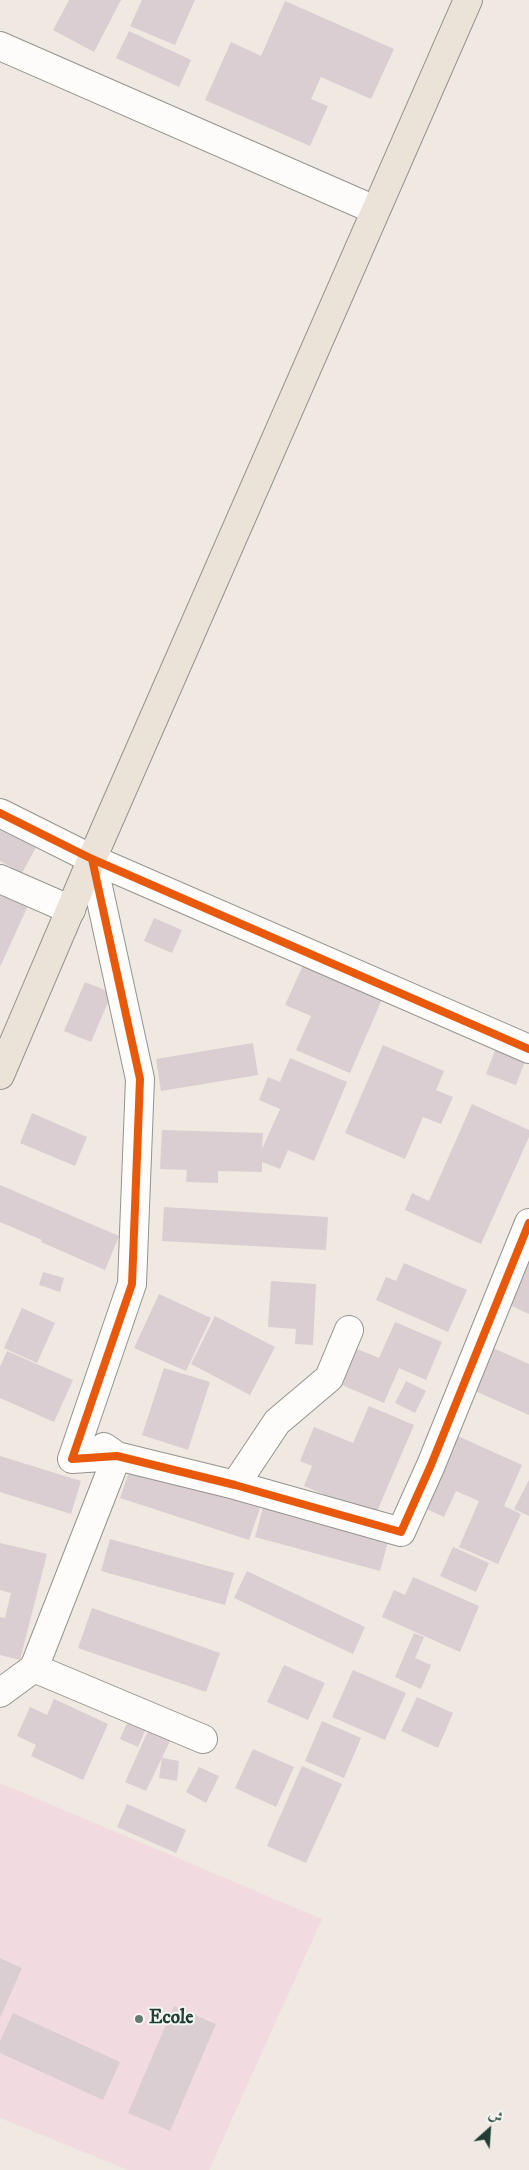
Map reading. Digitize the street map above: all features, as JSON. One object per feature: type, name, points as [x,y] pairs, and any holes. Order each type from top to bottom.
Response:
[{"type":"main road","points":[[0,1075],[92,859],[468,0]]},
{"type":"street","points":[[0,46],[375,210]]},
{"type":"street","points":[[0,813],[92,859],[529,1049]]},
{"type":"street","points":[[92,859],[140,1079],[132,1284],[72,1459],[117,1456],[235,1485],[401,1532],[431,1465],[529,1223]]},
{"type":"street","points":[[0,879],[71,910]]},
{"type":"street","points":[[235,1485],[277,1422],[329,1378],[349,1330]]},
{"type":"street","points":[[0,1693],[34,1668],[117,1456]]},
{"type":"street","points":[[34,1668],[203,1739]]},
{"type":"shaded area","name":"Ecole","points":[[0,1783],[322,1919],[209,2170],[128,2170],[0,2118]]},
{"type":"building","points":[[69,0],[121,0],[94,52],[53,30]]},
{"type":"building","points":[[142,0],[195,0],[175,45],[130,26]]},
{"type":"building","points":[[285,1],[394,49],[371,99],[321,77],[311,99],[328,106],[310,146],[205,100],[231,42],[261,56]]},
{"type":"building","points":[[129,31],[191,60],[179,87],[116,58]]},
{"type":"building","points":[[0,819],[40,840],[22,873],[0,861]]},
{"type":"building","points":[[0,885],[31,899],[0,967]]},
{"type":"building","points":[[154,918],[182,930],[172,953],[144,941]]},
{"type":"building","points":[[304,963],[383,997],[350,1073],[296,1050],[311,1016],[285,1005]]},
{"type":"building","points":[[85,982],[112,993],[91,1042],[64,1031]]},
{"type":"building","points":[[253,1043],[258,1075],[161,1091],[156,1059]]},
{"type":"building","points":[[383,1045],[444,1071],[436,1090],[453,1097],[441,1124],[423,1117],[405,1159],[345,1133]]},
{"type":"building","points":[[497,1045],[527,1056],[516,1085],[486,1074]]},
{"type":"building","points":[[290,1058],[347,1082],[314,1161],[288,1150],[280,1169],[262,1162],[262,1172],[218,1171],[218,1183],[186,1182],[187,1170],[160,1169],[162,1130],[263,1133],[262,1149],[280,1109],[259,1100],[268,1077],[280,1082]]},
{"type":"building","points":[[472,1104],[529,1130],[529,1137],[481,1244],[405,1210],[412,1193],[429,1201]]},
{"type":"building","points":[[32,1113],[87,1137],[75,1166],[20,1143]]},
{"type":"building","points":[[0,1185],[119,1236],[105,1270],[0,1222]]},
{"type":"building","points":[[164,1207],[328,1217],[326,1250],[162,1241]]},
{"type":"building","points":[[518,1257],[529,1262],[529,1314],[499,1300]]},
{"type":"building","points":[[404,1263],[467,1290],[448,1332],[376,1300],[386,1277],[396,1281]]},
{"type":"building","points":[[43,1272],[64,1278],[60,1292],[39,1285]]},
{"type":"building","points":[[271,1281],[316,1284],[313,1345],[295,1344],[296,1329],[268,1327]]},
{"type":"building","points":[[159,1294],[211,1318],[186,1371],[134,1348]]},
{"type":"building","points":[[22,1308],[55,1323],[37,1363],[4,1348]]},
{"type":"building","points":[[215,1316],[275,1347],[250,1395],[191,1364]]},
{"type":"building","points":[[395,1322],[442,1342],[426,1380],[399,1368],[384,1403],[342,1385],[357,1349],[379,1358]]},
{"type":"building","points":[[484,1344],[529,1364],[529,1415],[466,1387]]},
{"type":"building","points":[[7,1351],[73,1380],[54,1422],[0,1398],[0,1367]]},
{"type":"building","points":[[164,1368],[210,1382],[188,1450],[142,1435]]},
{"type":"building","points":[[406,1381],[426,1391],[415,1413],[395,1403]]},
{"type":"building","points":[[369,1406],[414,1425],[375,1516],[304,1486],[312,1466],[300,1461],[314,1427],[353,1443]]},
{"type":"building","points":[[449,1432],[522,1465],[504,1506],[521,1514],[498,1564],[459,1547],[479,1501],[456,1491],[444,1517],[427,1509],[443,1473],[433,1468]]},
{"type":"building","points":[[0,1456],[81,1481],[71,1514],[0,1492]]},
{"type":"building","points":[[131,1466],[260,1508],[249,1540],[120,1498]]},
{"type":"building","points":[[529,1480],[529,1516],[514,1509]]},
{"type":"building","points":[[264,1504],[389,1538],[380,1571],[255,1537]]},
{"type":"building","points":[[110,1539],[234,1573],[225,1605],[101,1571]]},
{"type":"building","points":[[0,1543],[47,1554],[20,1660],[0,1655],[0,1617],[5,1618],[11,1593],[0,1590]]},
{"type":"building","points":[[453,1547],[489,1563],[476,1592],[440,1576]]},
{"type":"building","points":[[247,1571],[365,1627],[353,1654],[234,1598]]},
{"type":"building","points":[[413,1577],[479,1606],[460,1652],[382,1617],[394,1590],[405,1595]]},
{"type":"building","points":[[92,1608],[220,1653],[206,1692],[78,1648]]},
{"type":"building","points":[[414,1633],[424,1637],[415,1658],[431,1665],[421,1689],[395,1677]]},
{"type":"building","points":[[284,1665],[325,1683],[308,1720],[267,1702]]},
{"type":"building","points":[[353,1670],[406,1693],[385,1740],[332,1717]]},
{"type":"building","points":[[417,1697],[453,1713],[438,1748],[401,1731]]},
{"type":"building","points":[[54,1699],[108,1724],[83,1780],[31,1756],[36,1745],[17,1736],[30,1707],[47,1715]]},
{"type":"building","points":[[131,1714],[149,1722],[138,1747],[120,1739]]},
{"type":"building","points":[[322,1721],[361,1738],[344,1778],[305,1761]]},
{"type":"building","points":[[148,1731],[170,1741],[146,1791],[125,1782]]},
{"type":"building","points":[[253,1749],[294,1767],[276,1807],[235,1788]]},
{"type":"building","points":[[162,1758],[179,1761],[177,1781],[159,1778]]},
{"type":"building","points":[[302,1766],[342,1784],[306,1863],[267,1846]]},
{"type":"building","points":[[199,1767],[219,1776],[206,1803],[186,1792]]},
{"type":"building","points":[[127,1804],[186,1830],[176,1853],[117,1827]]},
{"type":"building","points":[[0,1958],[22,1968],[0,2018]]},
{"type":"building","points":[[174,2006],[216,2024],[170,2131],[128,2113]]},
{"type":"building","points":[[13,2013],[120,2062],[103,2100],[0,2053],[0,2041]]},
{"type":"cycle path","points":[[0,813],[92,859],[529,1049]]},
{"type":"cycle path","points":[[92,859],[140,1079],[132,1284],[72,1459],[117,1456],[235,1485],[401,1532],[431,1465],[529,1223]]},
{"type":"place","name":"Ecole","points":[[139,2019]]}]
